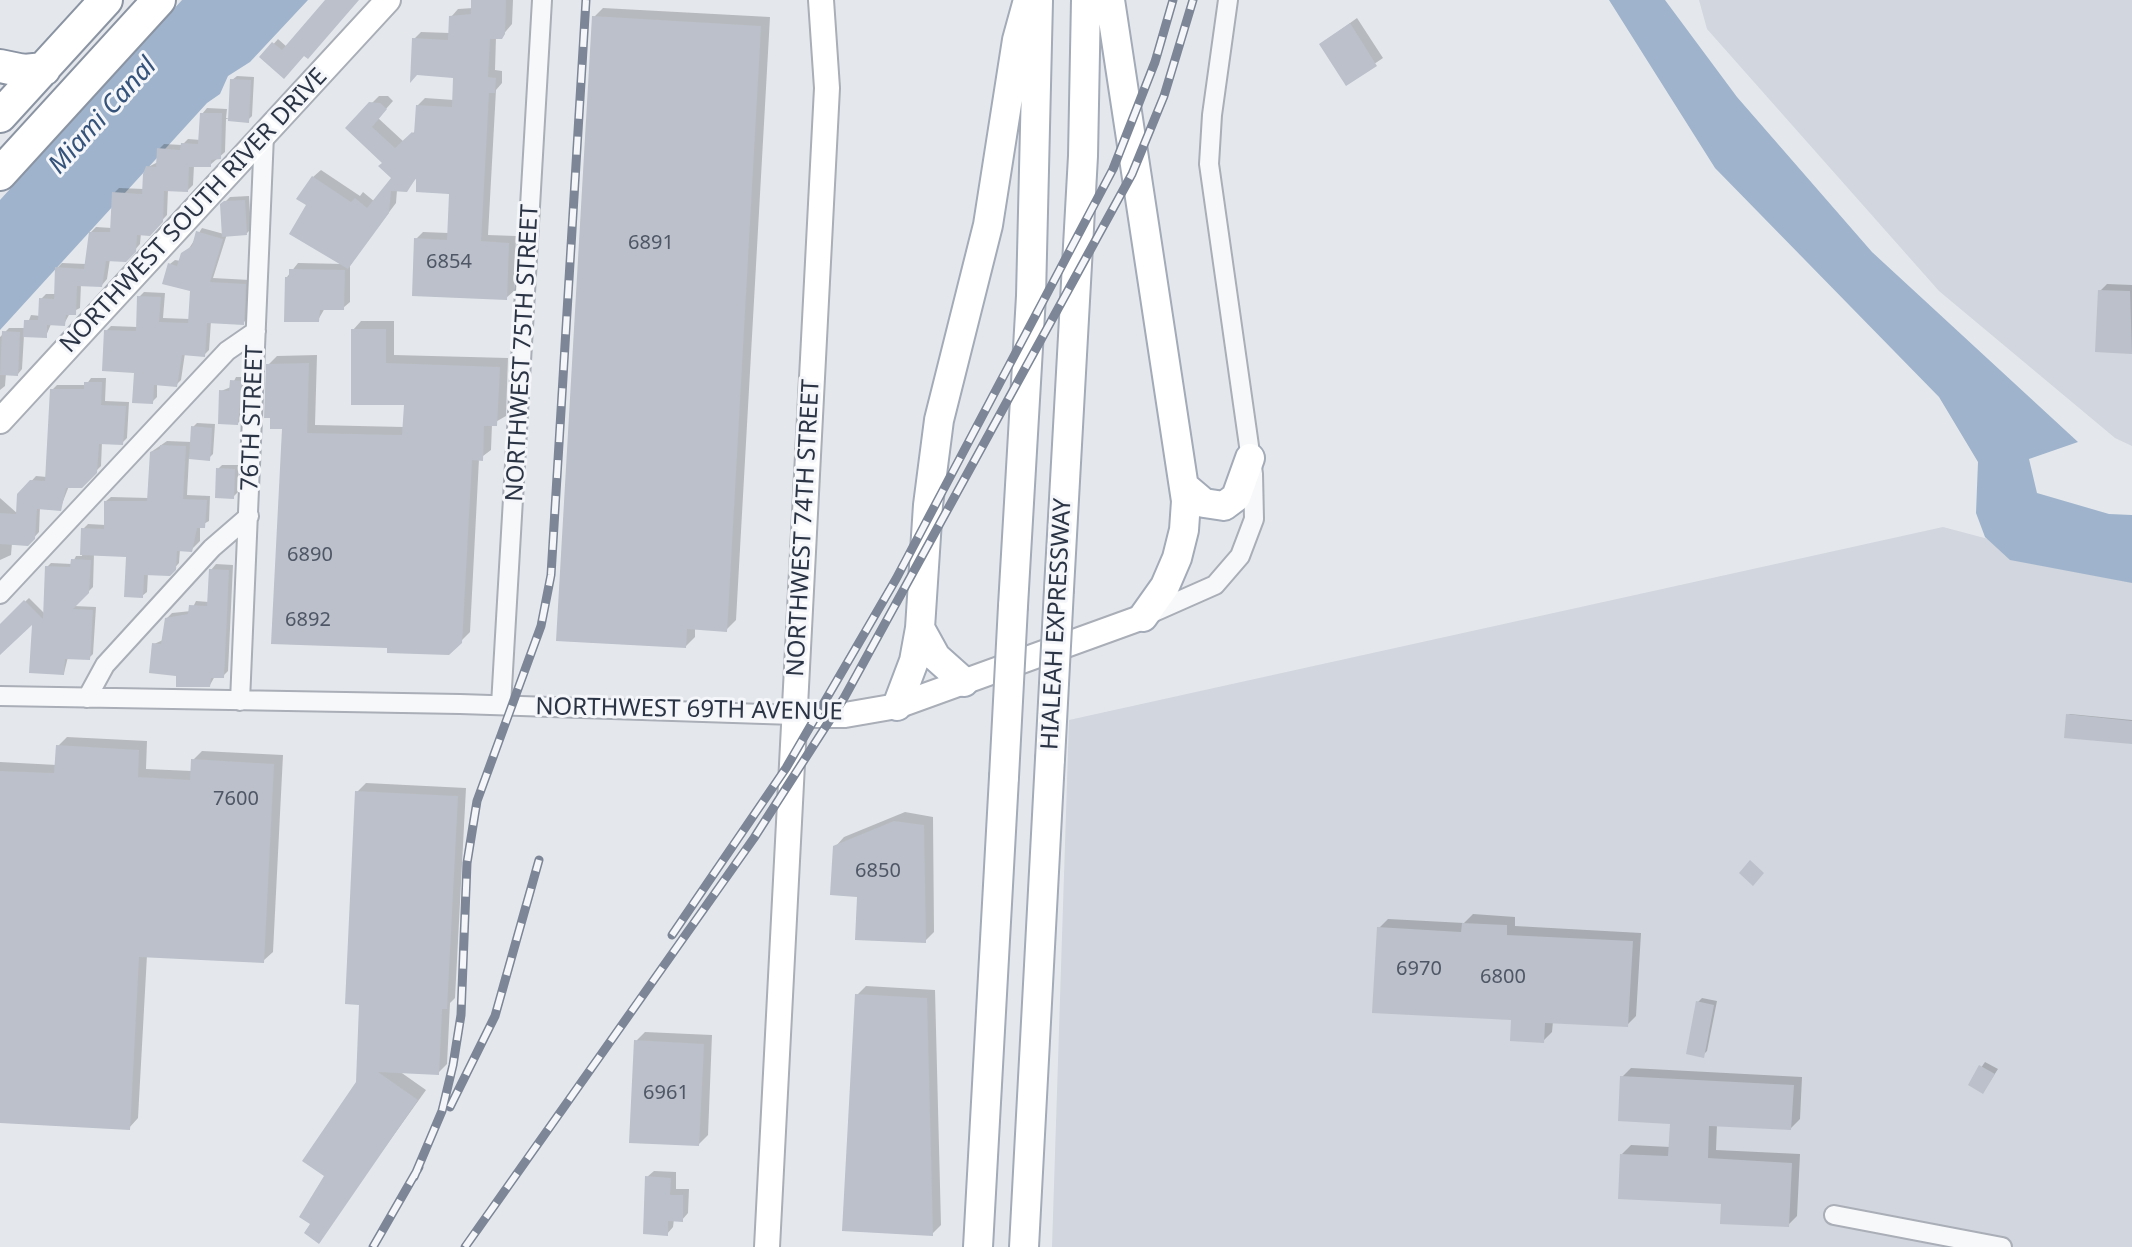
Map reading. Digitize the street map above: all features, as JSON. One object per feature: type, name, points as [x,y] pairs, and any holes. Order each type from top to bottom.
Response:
[{"type":"highway","points":[[0,116],[106,0]]},
{"type":"highway","points":[[0,174],[159,0]]},
{"type":"highway","points":[[0,66],[24,71],[44,69]]},
{"type":"main road","name":"NORTHWEST SOUTH RIVER DRIVE","points":[[0,421],[388,0]]},
{"type":"main road","name":"NORTHWEST 74TH STREET","points":[[767,1247],[827,88],[821,0]]},
{"type":"main road","points":[[897,706],[914,661],[920,628],[929,493],[939,420],[988,225],[1017,40],[1028,0]]},
{"type":"main road","name":"HIALEAH EXPRESSWAY","points":[[978,1247],[1031,296],[1038,0]]},
{"type":"main road","name":"HIALEAH EXPRESSWAY","points":[[1024,1247],[1083,156],[1086,0]]},
{"type":"main road","points":[[1110,0],[1184,486],[1186,517],[1182,544],[1165,586],[1143,617]]},
{"type":"main road","points":[[1184,486],[1204,503],[1224,506],[1236,497],[1250,458]]},
{"type":"main road","name":"NORTHWEST 69TH AVENUE","points":[[794,715],[845,715],[897,706],[1143,617]]},
{"type":"main road","points":[[920,628],[936,657],[964,682]]},
{"type":"street","name":"NORTHWEST 75TH STREET","points":[[501,705],[542,0]]},
{"type":"street","name":"NORTHWEST 69TH AVENUE","points":[[1143,617],[1202,593],[1225,576],[1240,556],[1254,519],[1250,458],[1209,164],[1228,0]]},
{"type":"street","name":"76TH STREET","points":[[240,701],[264,135]]},
{"type":"street","points":[[0,594],[227,351],[256,331]]},
{"type":"street","points":[[87,698],[105,665],[212,548],[249,516]]},
{"type":"street","name":"NORTHWEST 69TH AVENUE","points":[[0,696],[501,705],[794,715]]},
{"type":"street","points":[[1834,1215],[2002,1247]]},
{"type":"shaded area","points":[[1699,0],[2132,0],[2132,446],[2115,438],[1939,291],[1707,29]]},
{"type":"shaded area","points":[[1943,527],[2132,577],[2132,1247],[1052,1247],[1069,720]]},
{"type":"water","name":"Miami Canal","points":[[182,0],[308,0],[250,62],[228,76],[220,94],[207,103],[0,330],[0,200]]},
{"type":"water","points":[[1609,0],[1665,0],[1737,97],[1872,252],[2078,442],[2029,459],[2037,493],[2109,514],[2132,515],[2132,583],[2010,560],[1985,537],[1976,513],[1978,462],[1939,397],[1715,168]]},
{"type":"building","points":[[325,0],[359,0],[308,59],[304,56],[284,79],[259,57],[272,42],[282,50]]},
{"type":"building","points":[[471,0],[506,0],[505,34],[502,39],[490,39],[488,77],[496,78],[495,93],[489,93],[481,241],[509,243],[507,300],[412,296],[414,238],[447,240],[449,194],[416,192],[416,178],[407,192],[391,191],[389,213],[348,269],[289,234],[306,205],[296,199],[312,176],[351,202],[355,198],[367,208],[391,178],[378,166],[382,163],[345,128],[369,102],[380,103],[387,109],[372,127],[395,148],[412,132],[414,134],[416,105],[452,107],[453,78],[417,75],[410,83],[412,38],[448,40],[449,16],[471,14]]},
{"type":"building","points":[[592,16],[761,26],[727,632],[687,629],[686,648],[556,641]]},
{"type":"building","points":[[1350,23],[1377,66],[1346,86],[1319,44]]},
{"type":"building","points":[[230,79],[251,80],[249,123],[228,121]]},
{"type":"building","points":[[200,113],[222,113],[221,159],[211,160],[211,167],[189,167],[188,192],[164,191],[163,222],[150,236],[137,235],[136,252],[126,262],[106,261],[102,287],[77,286],[76,315],[66,315],[65,326],[47,325],[47,338],[23,337],[24,320],[38,320],[39,298],[54,299],[55,267],[84,269],[89,232],[110,232],[112,192],[142,194],[143,174],[146,166],[156,167],[157,148],[180,150],[181,143],[198,144]]},
{"type":"building","points":[[245,200],[247,235],[222,237],[220,204]]},
{"type":"building","points":[[196,231],[223,239],[210,282],[246,284],[244,325],[207,323],[205,357],[182,355],[177,387],[154,385],[153,404],[132,403],[134,373],[102,371],[104,330],[136,331],[137,296],[161,297],[159,322],[188,323],[190,291],[162,284],[168,263],[177,266],[181,253],[192,246]]},
{"type":"building","points":[[289,269],[345,270],[344,310],[320,310],[319,322],[284,322],[285,277],[289,277]]},
{"type":"building","points":[[2098,290],[2130,291],[2132,354],[2095,352]]},
{"type":"building","points":[[351,329],[386,329],[386,363],[500,367],[497,426],[484,426],[483,461],[472,460],[462,643],[449,655],[387,653],[387,648],[271,644],[282,429],[270,429],[270,418],[264,418],[266,364],[309,363],[307,433],[402,435],[404,405],[351,405]]},
{"type":"building","points":[[2,331],[20,332],[18,376],[0,375]]},
{"type":"building","points":[[230,380],[242,381],[238,425],[218,424],[219,390],[229,391]]},
{"type":"building","points":[[84,382],[102,382],[101,405],[126,406],[123,445],[99,444],[97,473],[82,488],[66,488],[61,511],[37,509],[35,539],[28,546],[0,544],[0,513],[16,514],[17,494],[30,480],[45,481],[50,389],[84,389]]},
{"type":"building","points":[[191,426],[212,428],[210,461],[189,459]]},
{"type":"building","points":[[160,445],[186,446],[183,499],[207,500],[205,528],[197,528],[192,552],[177,551],[176,570],[170,576],[144,575],[143,598],[124,597],[126,557],[80,555],[81,528],[104,529],[104,501],[147,501],[150,452],[160,449]]},
{"type":"building","points":[[216,468],[235,469],[234,499],[215,498]]},
{"type":"building","points":[[71,559],[91,560],[89,593],[73,609],[93,610],[90,660],[65,659],[64,675],[29,673],[32,625],[0,655],[0,624],[24,600],[43,619],[45,566],[70,567]]},
{"type":"building","points":[[209,569],[229,570],[224,678],[211,678],[210,687],[176,687],[176,676],[149,673],[152,643],[161,644],[165,618],[188,614],[189,605],[207,606]]},
{"type":"building","points":[[2066,714],[2132,721],[2132,744],[2064,738]]},
{"type":"building","points":[[56,745],[139,750],[138,777],[190,780],[191,759],[274,764],[264,963],[139,957],[130,1130],[0,1123],[0,771],[54,773]]},
{"type":"building","points":[[355,791],[458,796],[447,1009],[442,1009],[439,1075],[378,1072],[418,1100],[319,1244],[304,1233],[310,1224],[299,1217],[324,1176],[302,1161],[356,1082],[359,1005],[345,1004]]},
{"type":"building","points":[[894,821],[924,825],[926,943],[855,940],[857,897],[830,895],[833,846]]},
{"type":"building","points":[[1750,860],[1764,873],[1753,886],[1739,873]]},
{"type":"building","points":[[1462,923],[1507,925],[1507,935],[1633,941],[1628,1027],[1545,1023],[1544,1043],[1510,1041],[1511,1020],[1372,1013],[1377,927],[1461,932]]},
{"type":"building","points":[[855,994],[927,998],[933,1236],[842,1231]]},
{"type":"building","points":[[1696,1001],[1714,1005],[1704,1058],[1686,1054]]},
{"type":"building","points":[[634,1040],[704,1044],[699,1146],[629,1143]]},
{"type":"building","points":[[1979,1065],[1995,1074],[1983,1094],[1968,1085]]},
{"type":"building","points":[[1620,1076],[1794,1085],[1791,1130],[1709,1126],[1708,1158],[1792,1163],[1789,1227],[1720,1224],[1721,1204],[1618,1199],[1620,1154],[1668,1156],[1670,1124],[1618,1121]]},
{"type":"building","points":[[645,1176],[671,1178],[670,1195],[683,1195],[683,1222],[668,1221],[668,1236],[643,1234]]},
{"type":"railway","points":[[414,1177],[442,1111],[453,1065],[461,1015],[467,863],[477,801],[541,626],[551,575],[586,0]]},
{"type":"railway","points":[[672,935],[786,768],[896,579],[1113,169],[1155,62],[1173,0]]},
{"type":"railway","points":[[465,1247],[754,838],[844,698],[1132,174],[1164,96],[1193,0]]},
{"type":"railway","points":[[450,1107],[495,1016],[539,860]]},
{"type":"railway","points":[[373,1247],[419,1167]]}]
